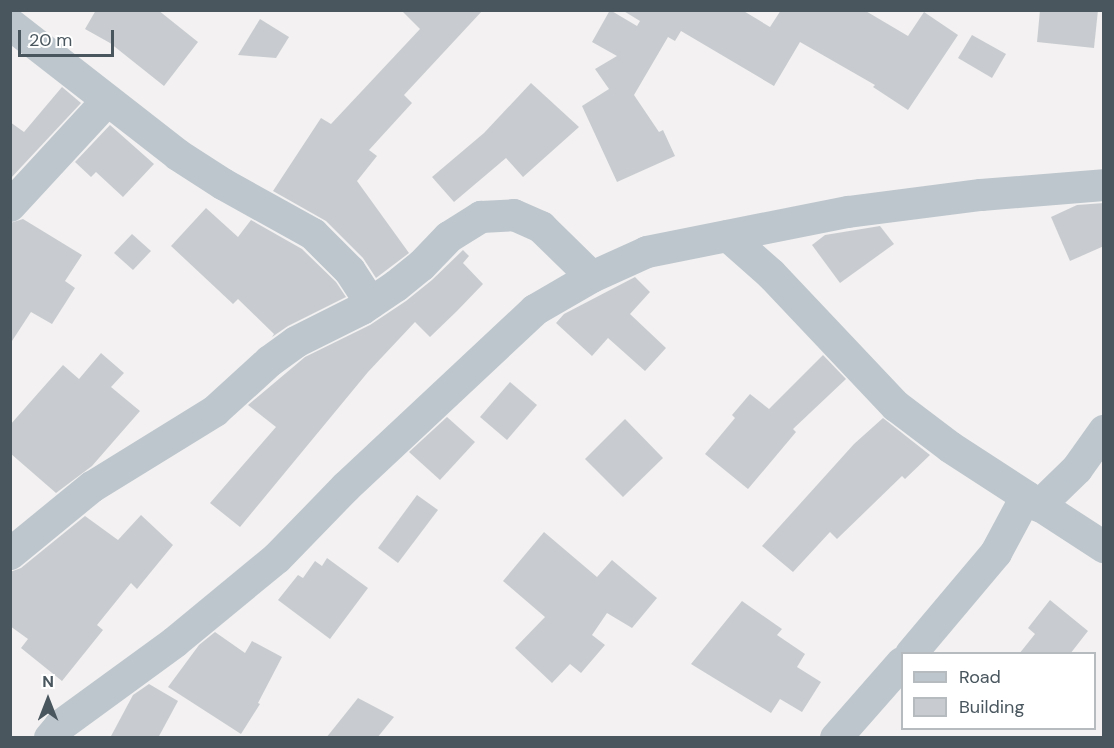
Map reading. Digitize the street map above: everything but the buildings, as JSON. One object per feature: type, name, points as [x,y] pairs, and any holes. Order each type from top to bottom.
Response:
[{"type":"street","points":[[10,24],[107,102],[223,184],[313,234],[350,271],[371,303]]},
{"type":"street","points":[[10,206],[107,102]]},
{"type":"street","points":[[50,738],[60,726],[175,642],[277,558],[346,487],[536,310],[592,277],[647,252],[909,203],[1104,185]]},
{"type":"street","points":[[10,554],[92,487],[215,411],[270,360],[296,342],[371,303],[421,266],[449,237],[481,217],[514,214],[541,227],[592,277]]},
{"type":"street","points":[[728,236],[771,274],[896,406],[950,447],[1104,547]]},
{"type":"street","points":[[912,652],[996,553],[1033,502],[1077,469],[1104,431]]},
{"type":"street","points":[[836,738],[901,665]]}]
